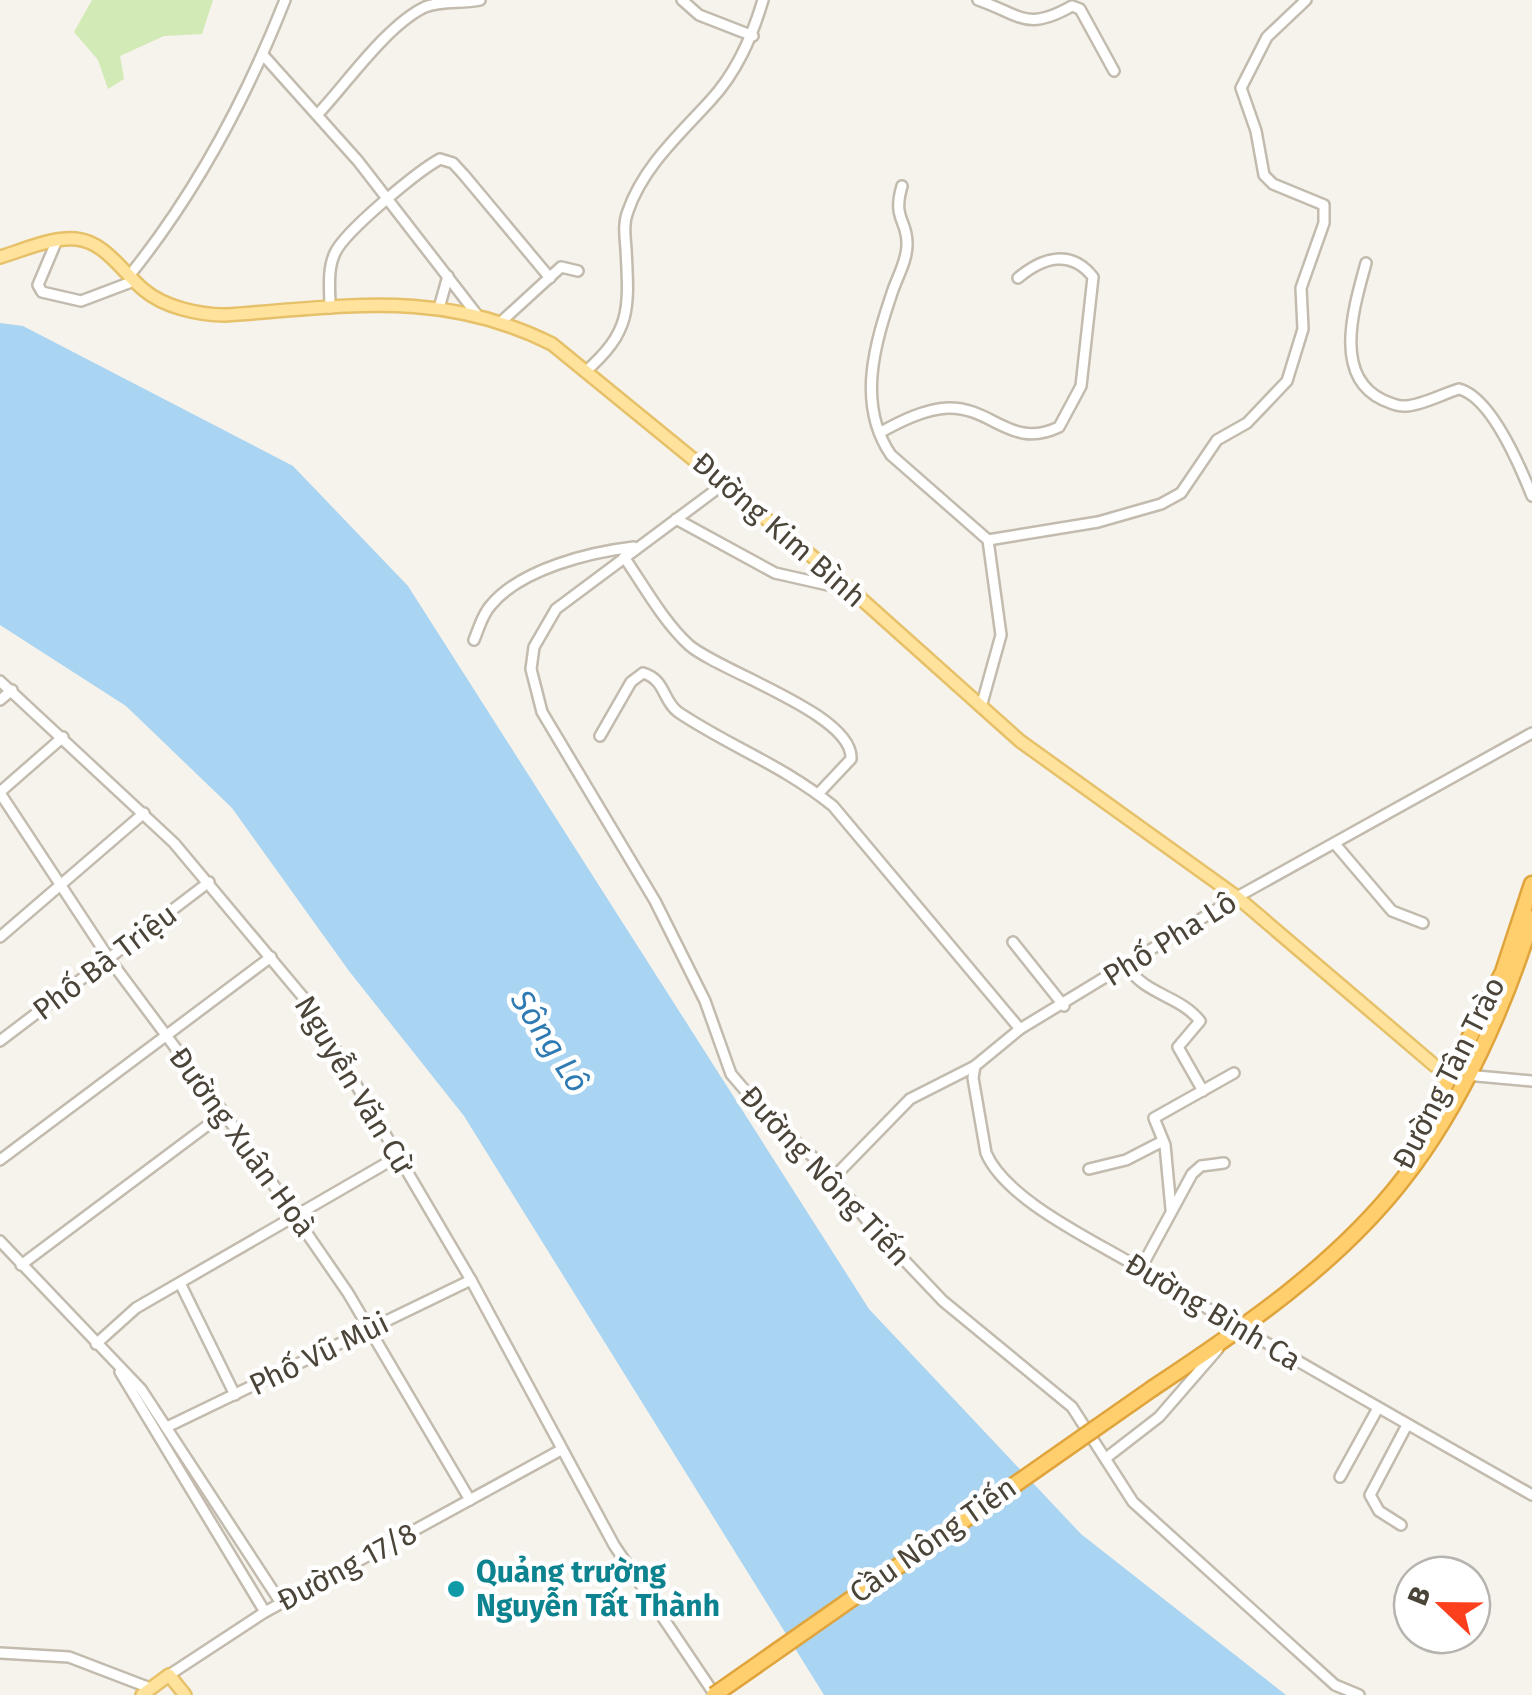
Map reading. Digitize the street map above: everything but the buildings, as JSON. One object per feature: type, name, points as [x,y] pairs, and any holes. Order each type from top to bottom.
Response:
[{"type":"highway","name":"Đường Tân Trào","points":[[1460,1073],[1503,972],[1532,884]]},
{"type":"highway","name":"Đường Tân Trào","points":[[1153,1388],[1238,1330],[1333,1252],[1404,1179],[1512,975],[1532,918]]},
{"type":"highway","name":"Cầu Nông Tiến","points":[[715,1695],[1153,1388]]},
{"type":"main road","name":"Đường Kim Bình","points":[[0,256],[57,240],[80,240],[101,247],[154,296],[212,315],[395,303],[502,321],[552,344],[694,456],[1038,754],[1237,897],[1434,1065],[1460,1073]]},
{"type":"main road","name":"Đường 17/8","points":[[146,1692],[169,1675]]},
{"type":"main road","points":[[169,1675],[185,1695]]},
{"type":"street","points":[[57,240],[38,286],[42,292],[81,301],[131,278],[206,164],[264,56],[285,0]]},
{"type":"street","points":[[318,114],[394,31],[420,10],[436,3],[480,0]]},
{"type":"street","points":[[682,0],[699,15],[753,36]]},
{"type":"street","points":[[585,372],[610,351],[627,316],[625,221],[637,189],[686,122],[711,101],[753,36],[763,0]]},
{"type":"street","points":[[978,0],[1021,20],[1049,18],[1072,6],[1080,9],[1092,24],[1114,71]]},
{"type":"street","points":[[988,540],[1098,522],[1172,500],[1189,484],[1217,440],[1246,423],[1282,390],[1301,340],[1301,288],[1324,223],[1324,205],[1272,184],[1264,175],[1256,132],[1241,88],[1267,37],[1306,0]]},
{"type":"street","points":[[264,56],[318,114],[478,316]]},
{"type":"street","points":[[330,308],[331,266],[336,249],[385,200],[436,160],[447,160],[550,278]]},
{"type":"street","points":[[902,186],[896,215],[906,234],[906,253],[872,357],[870,383],[881,432],[891,455],[988,540],[1001,635],[981,707]]},
{"type":"street","points":[[881,432],[947,408],[977,414],[1030,436],[1059,427],[1081,386],[1093,277],[1083,264],[1067,258],[1043,260],[1018,278]]},
{"type":"street","points":[[1366,264],[1353,314],[1351,348],[1358,381],[1367,392],[1396,406],[1412,406],[1459,388],[1476,396],[1520,466],[1532,496]]},
{"type":"street","points":[[502,321],[566,265],[578,271]]},
{"type":"street","points":[[439,308],[448,276]]},
{"type":"street","name":"Đường Nông Tiến","points":[[725,483],[572,594],[543,627],[531,668],[534,692],[654,901],[705,1001],[731,1074],[766,1115],[833,1178],[942,1301],[1072,1407],[1132,1502],[1336,1685],[1359,1695]]},
{"type":"street","points":[[676,518],[775,572],[850,590]]},
{"type":"street","points":[[474,640],[490,605],[508,589],[591,555],[638,547]]},
{"type":"street","points":[[624,557],[691,646],[813,713],[849,748],[851,760],[818,794]]},
{"type":"street","points":[[826,586],[830,571]]},
{"type":"street","points":[[600,736],[631,682],[643,673],[659,681],[675,710],[798,776],[924,912],[1020,1030]]},
{"type":"street","name":"Nguyễn Văn Cừ","points":[[0,681],[144,813],[209,882],[330,1035],[471,1280],[614,1545],[715,1695]]},
{"type":"street","points":[[0,700],[12,690]]},
{"type":"street","name":"Phố Pha Lô","points":[[833,1178],[910,1100],[975,1066],[1020,1030],[1237,897],[1532,733]]},
{"type":"street","points":[[0,792],[63,737]]},
{"type":"street","name":"Đường Xuân Hoà","points":[[0,792],[110,960],[295,1213],[372,1329],[470,1500]]},
{"type":"street","points":[[0,937],[144,813]]},
{"type":"street","points":[[1335,844],[1392,911],[1423,923]]},
{"type":"street","name":"Phố Bà Triệu","points":[[0,1041],[209,882]]},
{"type":"street","points":[[1013,942],[1064,1006]]},
{"type":"street","points":[[0,1160],[271,957]]},
{"type":"street","points":[[1126,964],[1139,984],[1180,1005],[1200,1022],[1178,1048],[1203,1091]]},
{"type":"street","name":"Đường Bình Ca","points":[[975,1066],[983,1144],[991,1164],[1028,1199],[1238,1330],[1532,1494]]},
{"type":"street","points":[[1171,1209],[1163,1140],[1154,1118],[1234,1073]]},
{"type":"street","points":[[1460,1073],[1532,1081]]},
{"type":"street","points":[[21,1265],[224,1113]]},
{"type":"street","points":[[1089,1169],[1126,1160],[1163,1140]]},
{"type":"street","points":[[96,1344],[136,1308],[397,1157]]},
{"type":"street","points":[[1140,1268],[1196,1169],[1224,1163]]},
{"type":"street","points":[[0,1242],[141,1389],[280,1603]]},
{"type":"street","name":"Phố Vũ Mùi","points":[[168,1428],[471,1280]]},
{"type":"street","points":[[180,1282],[235,1395]]},
{"type":"street","points":[[1106,1458],[1182,1394],[1222,1341]]},
{"type":"street","points":[[119,1370],[265,1612]]},
{"type":"street","points":[[1340,1477],[1378,1408]]},
{"type":"street","points":[[1401,1525],[1379,1511],[1370,1495],[1407,1424]]},
{"type":"street","name":"Đường 17/8","points":[[169,1675],[280,1603],[560,1451]]},
{"type":"street","points":[[0,1653],[80,1659],[146,1692]]},
{"type":"green space","points":[[92,0],[213,0],[202,34],[164,36],[120,56],[124,79],[108,89],[98,60],[74,32]]},
{"type":"water","name":"Sông Lô","points":[[0,323],[23,326],[293,466],[408,586],[869,1309],[1081,1534],[1286,1695],[824,1695],[464,1116],[349,971],[232,808],[126,706],[0,625]]},
{"type":"place","name":"Quảng trường Nguyễn Tất Thành","points":[[456,1589]]}]
